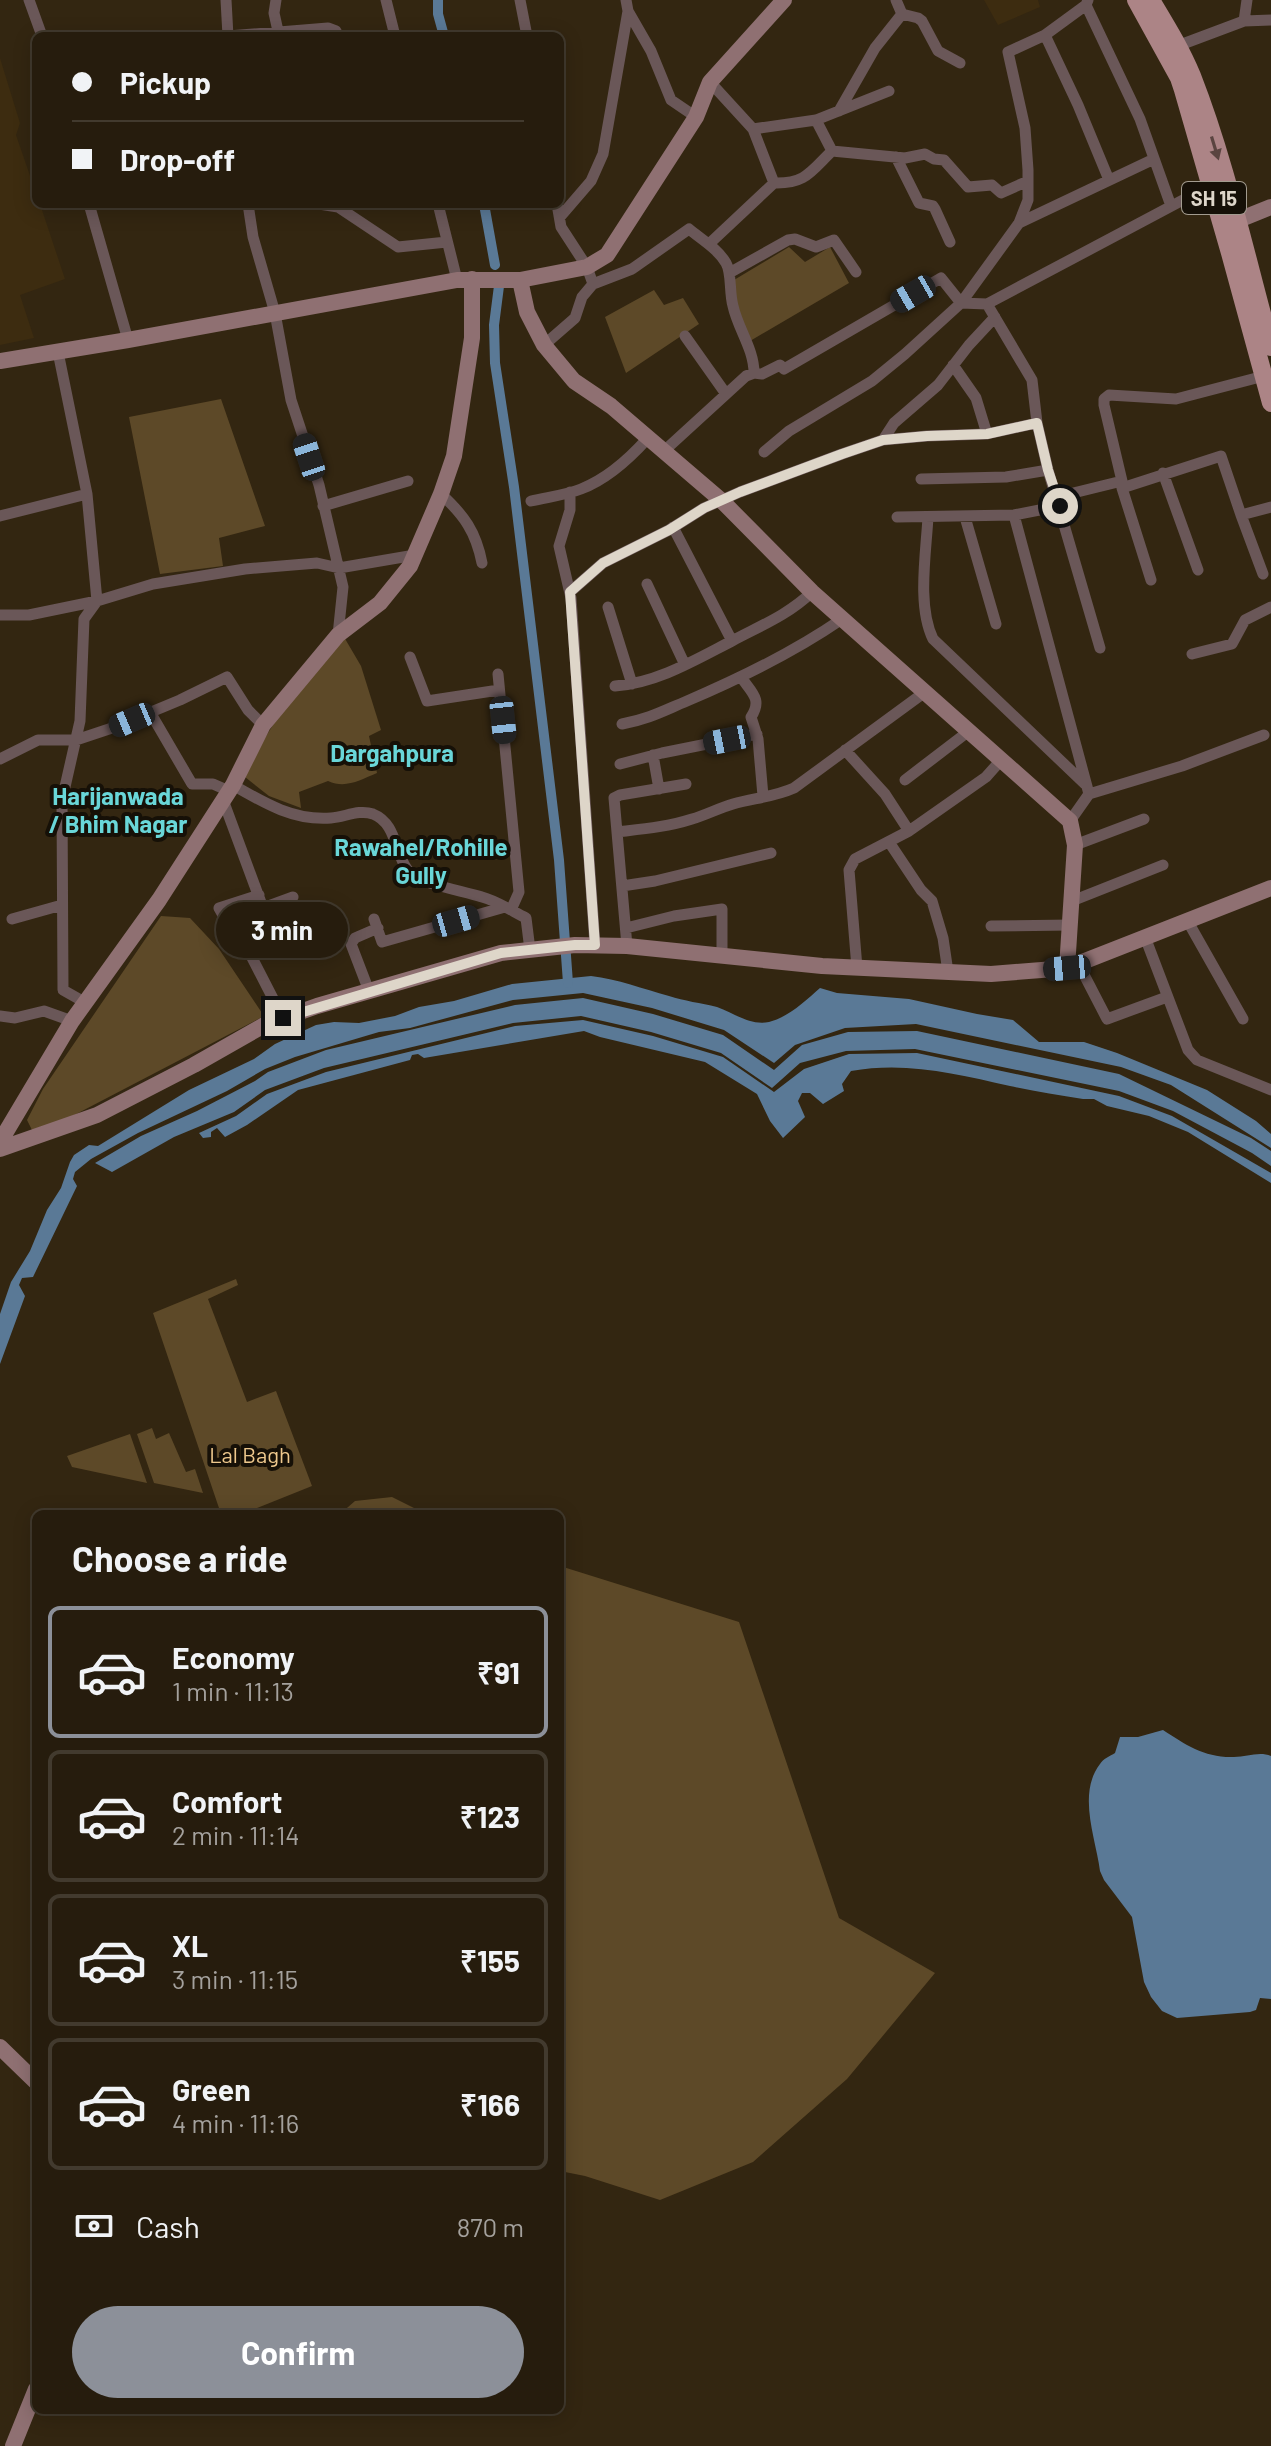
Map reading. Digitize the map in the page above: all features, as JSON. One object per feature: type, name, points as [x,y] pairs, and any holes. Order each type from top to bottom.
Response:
[{"type":"main road","name":"SH 15","points":[[1136,0],[1191,75],[1271,403]]},
{"type":"main road","name":"SH 15","points":[[1151,0],[1171,49]]},
{"type":"main road","name":"SH 15","points":[[1218,182],[1236,221],[1271,347]]},
{"type":"street","points":[[29,0],[41,32]]},
{"type":"street","points":[[226,0],[228,32]]},
{"type":"street","points":[[276,0],[274,13],[278,31]]},
{"type":"street","points":[[386,0],[394,32]]},
{"type":"street","points":[[520,0],[526,32]]},
{"type":"street","points":[[0,361],[464,280],[520,280],[587,267],[607,255],[696,117],[710,82],[784,0]]},
{"type":"street","points":[[896,0],[902,14]]},
{"type":"street","points":[[1244,21],[1247,0]]},
{"type":"street","points":[[764,452],[789,431],[872,381],[961,303],[1019,223],[1028,200],[1025,128],[1008,52],[1045,35],[1087,2],[1140,119],[1171,206]]},
{"type":"street","points":[[627,6],[651,51],[671,100],[696,117]]},
{"type":"street","points":[[560,217],[591,181],[603,154],[627,6]]},
{"type":"street","points":[[902,14],[922,21],[942,55],[960,63]]},
{"type":"street","points":[[839,111],[875,48],[902,14]]},
{"type":"street","points":[[1171,49],[1244,21],[1271,20]]},
{"type":"street","points":[[268,32],[328,28],[336,32]]},
{"type":"street","points":[[1045,35],[1109,180]]},
{"type":"street","points":[[710,82],[753,129],[774,183]]},
{"type":"street","points":[[753,129],[816,120],[889,91]]},
{"type":"street","points":[[816,120],[832,151]]},
{"type":"street","points":[[709,244],[774,183],[802,180],[832,151],[905,158],[925,154],[944,160],[968,187],[992,185],[1001,193],[1028,181]]},
{"type":"street","points":[[896,157],[919,203],[933,206],[950,242]]},
{"type":"street","points":[[1019,223],[1154,159]]},
{"type":"street","points":[[664,451],[746,376],[762,374],[780,365],[784,369],[941,278],[961,303],[987,304],[1218,182]]},
{"type":"street","points":[[1236,221],[1271,207]]},
{"type":"street","points":[[90,208],[128,340]]},
{"type":"street","points":[[249,208],[253,237],[275,313],[291,400],[323,506],[343,587],[338,635]]},
{"type":"street","points":[[340,208],[398,247],[447,242]]},
{"type":"street","points":[[0,1142],[72,1021],[159,900],[229,792],[263,725],[338,635],[380,603],[410,566],[454,456],[472,338],[464,280],[447,242],[439,208]]},
{"type":"street","points":[[558,208],[561,227],[587,267],[593,284]]},
{"type":"street","points":[[544,345],[572,322],[582,297],[593,284],[632,269],[689,229],[725,260],[731,272],[728,285],[733,308],[754,362],[754,373]]},
{"type":"street","points":[[731,272],[795,239],[816,247],[834,240],[856,272]]},
{"type":"street","points":[[520,280],[527,312],[544,345],[574,381],[611,406],[722,501],[812,592],[1070,821],[1075,845],[1071,925],[1073,966],[1107,1019],[1167,997]]},
{"type":"street","points":[[987,304],[1032,380],[1037,423],[1048,470],[1100,648]]},
{"type":"street","points":[[883,440],[894,423],[938,385],[995,317]]},
{"type":"street","points":[[685,336],[726,394]]},
{"type":"street","points":[[58,352],[87,494],[97,601],[84,619],[80,721],[62,800],[63,990],[86,1003]]},
{"type":"street","points":[[953,365],[976,398],[987,434]]},
{"type":"street","points":[[1151,580],[1122,484],[1104,399],[1109,395],[1176,399],[1264,376]]},
{"type":"street","points":[[570,592],[603,563],[704,508],[883,440],[987,434],[1037,423]]},
{"type":"street","points":[[531,501],[579,490],[600,480],[631,457],[647,439]]},
{"type":"street","points":[[897,517],[1014,515],[1221,456],[1263,574]]},
{"type":"street","points":[[921,479],[1006,477],[1048,470]]},
{"type":"street","points":[[1163,473],[1198,570]]},
{"type":"street","points":[[323,506],[408,481]]},
{"type":"street","points":[[570,492],[570,510],[559,546],[570,592],[595,945]]},
{"type":"street","points":[[0,516],[87,494]]},
{"type":"street","points":[[441,494],[455,506],[477,538],[482,563]]},
{"type":"street","points":[[1241,515],[1271,507]]},
{"type":"street","points":[[1014,515],[1087,789],[1070,821]]},
{"type":"street","points":[[928,517],[924,596],[926,625],[933,639],[1087,789]]},
{"type":"street","points":[[965,517],[996,624]]},
{"type":"street","points":[[673,527],[732,641]]},
{"type":"street","points":[[0,615],[29,615],[97,601],[153,584],[245,569],[317,563],[339,568],[415,555]]},
{"type":"street","points":[[647,584],[685,665]]},
{"type":"street","points":[[615,686],[632,684],[685,665],[791,610],[812,592]]},
{"type":"street","points":[[608,607],[632,684]]},
{"type":"street","points":[[1192,654],[1232,644],[1245,620],[1271,607]]},
{"type":"street","points":[[622,724],[653,717],[741,677],[815,638],[842,619]]},
{"type":"street","points":[[410,657],[427,701],[499,690]]},
{"type":"street","points":[[369,991],[351,944],[376,924],[382,942],[508,909],[519,892],[498,674]]},
{"type":"street","points":[[0,759],[38,740],[76,740],[150,712],[227,677],[248,710],[263,725]]},
{"type":"street","points":[[741,677],[757,701],[757,708],[751,717],[757,734],[763,796]]},
{"type":"street","points":[[617,832],[665,827],[794,788],[925,692]]},
{"type":"street","points":[[150,712],[192,784],[213,784],[302,816],[331,818],[361,812],[372,814],[383,820],[397,842],[405,868],[418,879],[487,898],[526,918],[534,950]]},
{"type":"street","points":[[905,780],[969,731]]},
{"type":"street","points":[[620,764],[757,734]]},
{"type":"street","points":[[1087,789],[1172,769],[1264,735]]},
{"type":"street","points":[[845,750],[885,794],[909,831]]},
{"type":"street","points":[[653,755],[659,789]]},
{"type":"street","points":[[857,968],[849,870],[855,859],[909,831],[986,777],[1001,760]]},
{"type":"street","points":[[627,946],[614,798],[686,784]]},
{"type":"street","points":[[229,792],[263,908],[293,897]]},
{"type":"street","points":[[1075,845],[1144,819]]},
{"type":"street","points":[[889,842],[921,890],[932,901],[943,938],[948,972]]},
{"type":"street","points":[[622,886],[771,853]]},
{"type":"street","points":[[1072,901],[1163,865]]},
{"type":"street","points":[[0,1149],[97,1115],[266,1024],[501,953],[575,945],[627,946],[857,968],[991,974],[1073,966],[1271,888]]},
{"type":"street","points":[[259,895],[219,908],[246,946],[283,1018]]},
{"type":"street","points":[[12,919],[62,905]]},
{"type":"street","points":[[626,928],[674,916],[722,909],[722,956]]},
{"type":"street","points":[[1187,920],[1243,1019]]},
{"type":"street","points":[[991,926],[1071,925]]},
{"type":"street","points":[[1145,937],[1184,1043],[1193,1056],[1271,1090]]},
{"type":"street","points":[[0,1016],[15,1018],[44,1011],[72,1021]]},
{"type":"street","points":[[0,2047],[32,2078]]},
{"type":"street","points":[[13,2446],[32,2399]]},
{"type":"shaded area","points":[[984,0],[1038,0],[1040,7],[998,25]]},
{"type":"shaded area","points":[[0,58],[20,123],[16,135],[32,181],[32,208],[41,208],[65,279],[20,295],[34,338],[0,345]]},
{"type":"green space","points":[[789,247],[805,262],[830,247],[849,283],[750,341],[737,307],[734,280]]},
{"type":"green space","points":[[654,290],[664,305],[683,298],[699,324],[626,373],[605,317]]},
{"type":"green space","points":[[221,399],[265,526],[219,538],[223,566],[160,574],[129,417]]},
{"type":"green space","points":[[344,637],[361,666],[381,730],[369,736],[377,773],[347,784],[328,781],[299,792],[301,808],[269,796],[245,777],[288,701]]},
{"type":"green space","points":[[161,916],[190,918],[219,949],[264,1016],[59,1123],[32,1130],[27,1120],[43,1089]]},
{"type":"green space","name":"Lal Bagh","points":[[236,1279],[238,1285],[208,1299],[247,1402],[276,1391],[312,1486],[252,1510],[220,1510],[153,1313]]},
{"type":"green space","points":[[152,1428],[156,1439],[169,1433],[186,1472],[195,1469],[203,1493],[154,1483],[137,1434]]},
{"type":"green space","points":[[130,1434],[147,1483],[72,1467],[67,1456]]},
{"type":"green space","points":[[392,1497],[418,1510],[345,1510],[355,1501]]},
{"type":"green space","points":[[564,1567],[739,1622],[839,1918],[935,1973],[847,2079],[753,2162],[660,2200],[564,2172]]},
{"type":"water","points":[[591,976],[717,1007],[762,1023],[783,1016],[820,988],[837,993],[909,999],[1013,1020],[1039,1042],[1084,1042],[1207,1090],[1271,1134],[1271,1148],[1171,1085],[1121,1067],[916,1024],[845,1028],[795,1045],[774,1063],[724,1030],[652,1008],[583,993],[513,1000],[410,1028],[379,1032],[295,1057],[265,1069],[91,1159],[75,1172],[73,1179],[77,1186],[33,1277],[22,1278],[19,1285],[25,1296],[0,1364],[0,1314],[11,1282],[61,1188],[70,1162],[74,1155],[89,1145],[98,1146],[189,1090],[316,1025],[359,1023],[395,1016],[512,984]]},
{"type":"water","points":[[583,998],[653,1014],[723,1035],[774,1070],[802,1045],[848,1032],[917,1031],[1119,1074],[1251,1138],[1271,1151],[1271,1166],[1173,1111],[1119,1091],[915,1049],[846,1051],[800,1063],[772,1088],[721,1053],[651,1032],[581,1016],[513,1023],[324,1068],[265,1090],[234,1112],[174,1137],[112,1172],[95,1163],[141,1136],[197,1111],[268,1072],[326,1050],[515,1005]]},
{"type":"water","points":[[583,1020],[653,1036],[723,1057],[774,1092],[804,1069],[849,1054],[917,1053],[1119,1096],[1172,1116],[1271,1173],[1271,1183],[1188,1132],[1149,1116],[1107,1106],[1094,1099],[912,1068],[851,1071],[842,1084],[844,1091],[823,1104],[810,1093],[802,1093],[798,1101],[805,1117],[783,1138],[770,1121],[757,1094],[705,1062],[584,1031],[424,1058],[418,1054],[412,1055],[410,1060],[298,1090],[225,1137],[217,1128],[211,1132],[211,1137],[203,1138],[199,1133],[236,1116],[267,1094],[326,1072],[515,1026]]},
{"type":"water","points":[[1163,1730],[1205,1753],[1224,1757],[1271,1756],[1271,1999],[1260,1998],[1256,2010],[1250,2012],[1177,2018],[1162,2011],[1144,1982],[1132,1917],[1100,1871],[1090,1817],[1093,1776],[1101,1762],[1115,1753],[1120,1737],[1138,1737]]},
{"type":"waterway","points":[[438,0],[443,32]]},
{"type":"waterway","points":[[485,208],[495,265]]},
{"type":"waterway","points":[[499,286],[494,325],[495,363],[514,487],[559,860],[568,983]]},
{"type":"district","name":"Dargahpura","points":[[392,752]]},
{"type":"district","name":"Harijanwada / Bhim Nagar","points":[[118,809]]},
{"type":"district","name":"Rawahel/Rohille Gully","points":[[421,860]]},
{"type":"route","points":[[283,1018],[501,953],[595,945],[570,592],[603,563],[740,492],[883,440],[987,434],[1037,423],[1060,506]]}]
